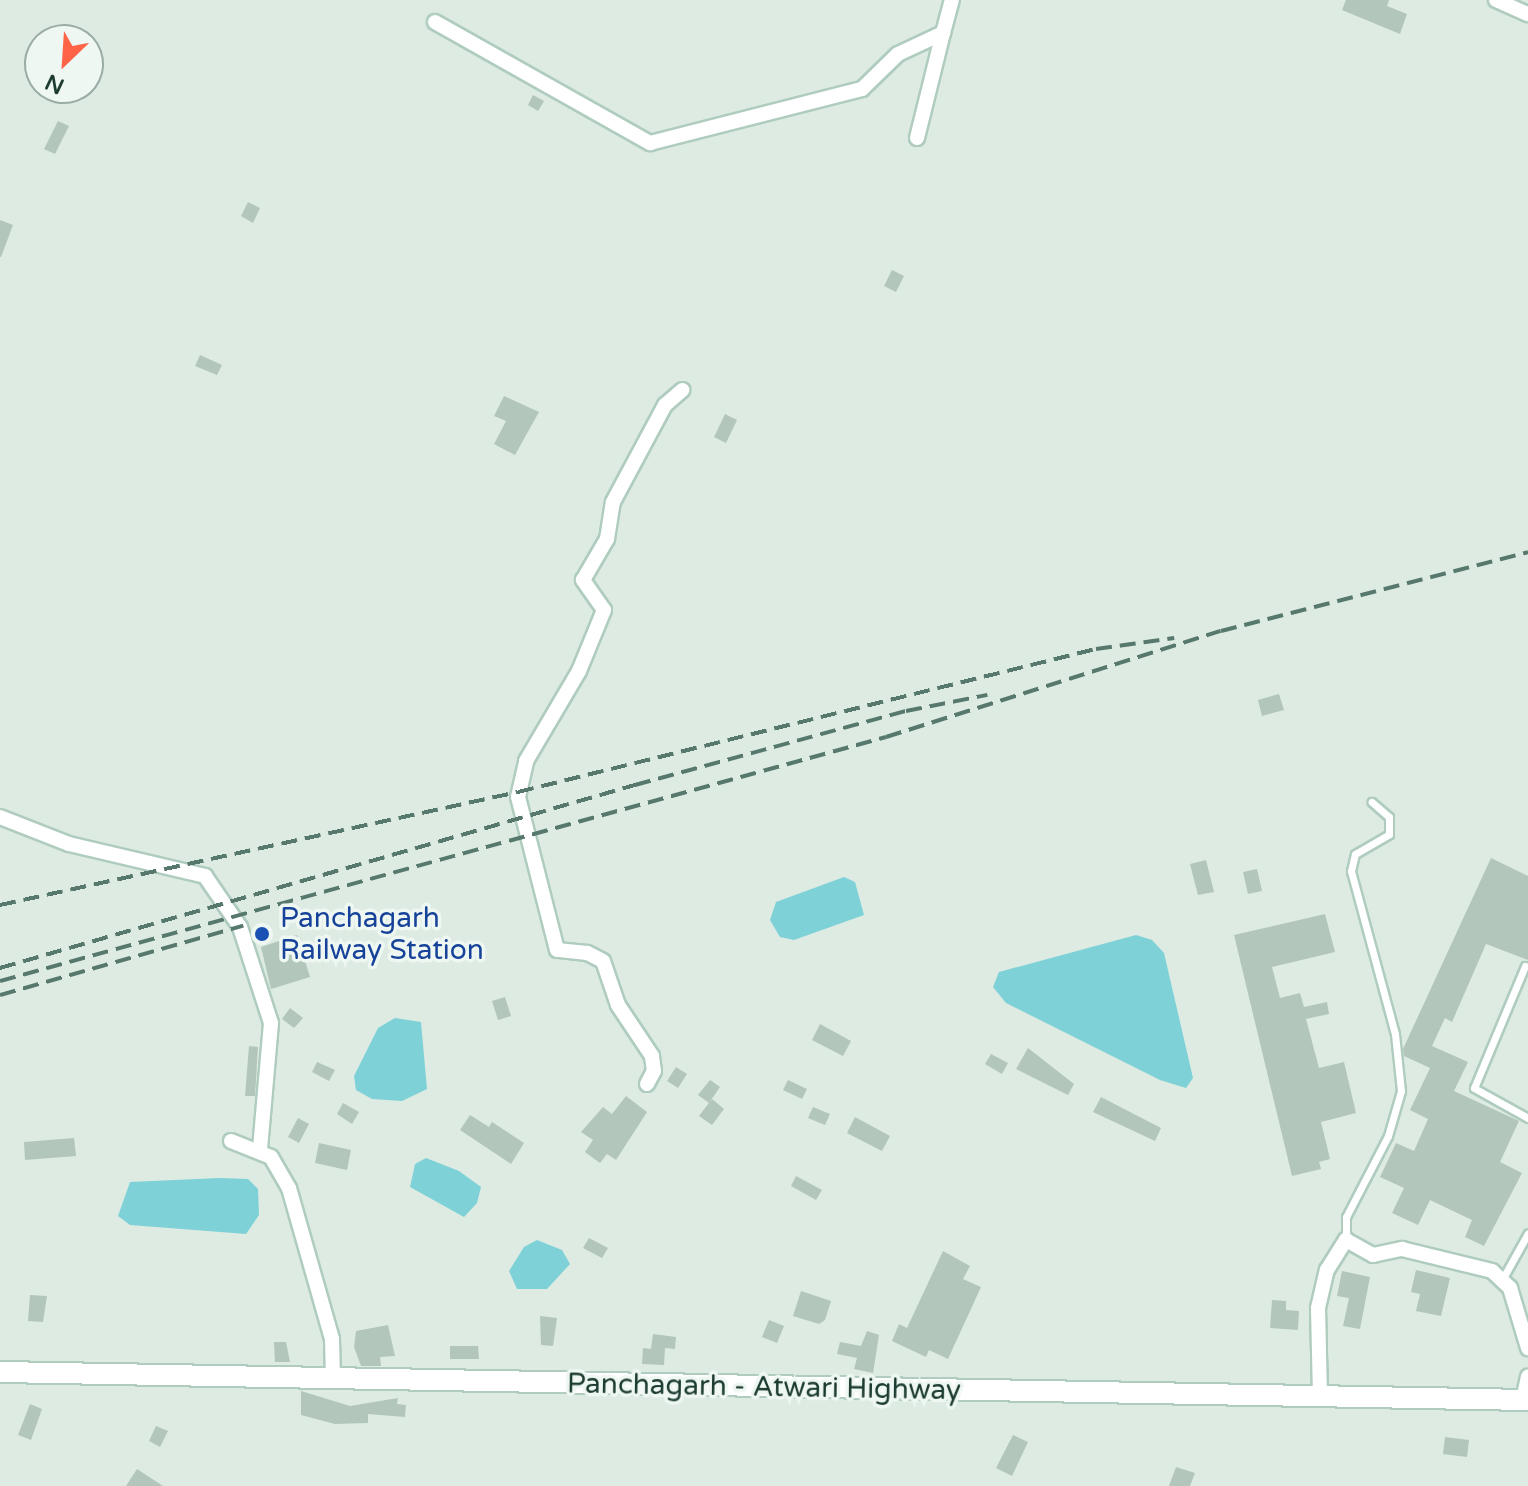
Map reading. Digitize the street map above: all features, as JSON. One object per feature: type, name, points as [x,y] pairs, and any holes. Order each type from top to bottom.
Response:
[{"type":"main road","name":"Panchagarh - Atwari Highway","points":[[0,1372],[1525,1400]]},
{"type":"street","points":[[917,138],[952,0]]},
{"type":"street","points":[[1496,0],[1528,14]]},
{"type":"street","points":[[435,22],[650,143],[862,89],[898,54],[943,33]]},
{"type":"street","points":[[647,1084],[654,1071],[652,1056],[618,1005],[603,961],[587,953],[557,950],[518,792],[526,761],[579,671],[604,610],[583,580],[607,539],[613,502],[665,405],[682,390]]},
{"type":"street","points":[[0,817],[98,852],[205,876],[240,927],[271,1023],[260,1150]]},
{"type":"street","points":[[231,1141],[260,1150],[279,1167],[289,1188],[332,1339],[333,1379]]},
{"type":"street","points":[[1320,1396],[1318,1308],[1327,1270],[1346,1240],[1373,1255],[1402,1249],[1478,1264],[1503,1278],[1515,1301],[1528,1348]]},
{"type":"street","points":[[1525,1400],[1528,1377]]},
{"type":"lane","points":[[1346,1240],[1346,1217],[1384,1147],[1401,1091],[1395,1034],[1351,871],[1355,854],[1389,834],[1389,817],[1372,802]]},
{"type":"lane","points":[[1525,966],[1474,1088],[1528,1118]]},
{"type":"lane","points":[[1503,1278],[1528,1233]]},
{"type":"water","points":[[844,877],[855,882],[864,915],[794,940],[780,937],[770,920],[776,902]]},
{"type":"water","points":[[1136,935],[1152,940],[1164,953],[1193,1078],[1186,1088],[1160,1080],[1006,1003],[993,987],[999,972]]},
{"type":"water","points":[[395,1018],[421,1022],[427,1089],[402,1101],[372,1099],[356,1090],[354,1076],[378,1028]]},
{"type":"water","points":[[426,1158],[459,1171],[481,1187],[477,1203],[464,1217],[410,1187],[415,1164]]},
{"type":"water","points":[[248,1179],[258,1189],[259,1215],[246,1234],[130,1225],[118,1216],[130,1182]]},
{"type":"water","points":[[537,1240],[562,1250],[570,1264],[547,1289],[517,1289],[509,1271],[524,1247]]},
{"type":"building","points":[[1346,0],[1389,0],[1387,6],[1407,14],[1400,34],[1342,10]]},
{"type":"building","points":[[533,95],[544,101],[538,111],[528,105]]},
{"type":"building","points":[[58,121],[69,126],[55,154],[44,149]]},
{"type":"building","points":[[248,202],[260,208],[253,223],[241,216]]},
{"type":"building","points":[[0,220],[13,225],[1,257],[0,257]]},
{"type":"building","points":[[892,270],[904,276],[896,292],[884,286]]},
{"type":"building","points":[[200,355],[222,365],[217,375],[195,366]]},
{"type":"building","points":[[504,396],[539,412],[515,455],[494,444],[506,421],[494,416]]},
{"type":"building","points":[[725,414],[737,420],[726,443],[714,437]]},
{"type":"building","points":[[1279,694],[1284,710],[1262,716],[1258,700]]},
{"type":"building","points":[[1491,858],[1528,876],[1528,960],[1486,944],[1452,1022],[1445,1018],[1432,1046],[1468,1062],[1454,1091],[1519,1121],[1500,1162],[1522,1173],[1484,1246],[1465,1237],[1472,1220],[1430,1200],[1418,1225],[1392,1213],[1404,1188],[1380,1177],[1396,1143],[1414,1151],[1428,1119],[1410,1110],[1430,1068],[1404,1056],[1403,1049]]},
{"type":"building","points":[[1206,860],[1214,892],[1198,895],[1190,864]]},
{"type":"building","points":[[1257,869],[1262,891],[1248,894],[1243,872]]},
{"type":"building","points":[[1325,914],[1335,952],[1272,967],[1280,998],[1300,993],[1304,1007],[1327,1002],[1329,1014],[1306,1019],[1319,1068],[1344,1062],[1356,1113],[1321,1122],[1330,1159],[1319,1162],[1321,1169],[1292,1176],[1234,935]]},
{"type":"building","points":[[297,935],[310,977],[271,989],[261,947]]},
{"type":"building","points":[[505,997],[511,1016],[498,1020],[492,1001]]},
{"type":"building","points":[[290,1008],[303,1018],[294,1028],[282,1019]]},
{"type":"building","points":[[820,1024],[851,1041],[843,1056],[812,1040]]},
{"type":"building","points":[[249,1046],[258,1047],[255,1096],[245,1096]]},
{"type":"building","points":[[1028,1048],[1074,1084],[1068,1095],[1016,1069]]},
{"type":"building","points":[[991,1054],[1008,1063],[1002,1074],[985,1064]]},
{"type":"building","points":[[317,1062],[335,1070],[329,1081],[312,1072]]},
{"type":"building","points":[[676,1067],[687,1074],[678,1088],[667,1081]]},
{"type":"building","points":[[710,1080],[720,1087],[709,1103],[698,1095]]},
{"type":"building","points":[[788,1080],[807,1089],[802,1099],[783,1090]]},
{"type":"building","points":[[626,1096],[647,1112],[616,1160],[607,1154],[600,1163],[585,1152],[593,1140],[581,1132],[603,1107],[612,1114]]},
{"type":"building","points":[[1101,1097],[1161,1128],[1155,1141],[1093,1112]]},
{"type":"building","points":[[712,1099],[724,1109],[712,1125],[699,1116]]},
{"type":"building","points":[[343,1103],[359,1112],[352,1124],[337,1114]]},
{"type":"building","points":[[813,1107],[830,1114],[825,1125],[808,1118]]},
{"type":"building","points":[[470,1115],[489,1127],[492,1122],[524,1143],[511,1164],[460,1130]]},
{"type":"building","points":[[855,1117],[890,1136],[882,1151],[847,1133]]},
{"type":"building","points":[[298,1118],[309,1124],[299,1143],[288,1137]]},
{"type":"building","points":[[74,1138],[76,1156],[25,1160],[24,1142]]},
{"type":"building","points":[[319,1143],[351,1150],[347,1170],[315,1163]]},
{"type":"building","points":[[796,1176],[822,1190],[816,1200],[791,1186]]},
{"type":"building","points":[[589,1238],[608,1248],[602,1258],[583,1248]]},
{"type":"building","points":[[943,1251],[970,1266],[963,1279],[981,1287],[948,1359],[929,1350],[926,1357],[892,1341],[899,1324],[907,1328]]},
{"type":"building","points":[[1416,1270],[1450,1278],[1441,1316],[1416,1311],[1420,1294],[1411,1292]]},
{"type":"building","points":[[1342,1271],[1370,1277],[1360,1329],[1343,1326],[1349,1298],[1337,1296]]},
{"type":"building","points":[[801,1291],[831,1301],[825,1320],[819,1324],[793,1316]]},
{"type":"building","points":[[30,1295],[47,1296],[43,1322],[28,1321]]},
{"type":"building","points":[[1272,1300],[1286,1301],[1286,1310],[1299,1311],[1298,1330],[1270,1328]]},
{"type":"building","points":[[540,1316],[557,1318],[553,1346],[541,1345]]},
{"type":"building","points":[[769,1320],[784,1326],[777,1343],[762,1337]]},
{"type":"building","points":[[388,1325],[395,1356],[380,1357],[381,1366],[361,1366],[354,1347],[356,1331]]},
{"type":"building","points":[[867,1331],[879,1335],[873,1373],[854,1369],[857,1358],[837,1354],[840,1342],[861,1346]]},
{"type":"building","points":[[653,1334],[676,1337],[675,1349],[665,1348],[664,1365],[642,1364],[643,1348],[651,1349]]},
{"type":"building","points":[[274,1342],[286,1342],[290,1362],[275,1362]]},
{"type":"building","points":[[450,1346],[478,1346],[479,1359],[450,1359]]},
{"type":"building","points":[[301,1391],[350,1406],[398,1398],[397,1404],[406,1405],[405,1417],[368,1414],[368,1423],[335,1424],[301,1415]]},
{"type":"building","points":[[30,1404],[42,1409],[31,1440],[18,1435]]},
{"type":"building","points":[[156,1426],[168,1431],[160,1447],[149,1441]]},
{"type":"building","points":[[1013,1435],[1028,1442],[1012,1476],[996,1468]]},
{"type":"building","points":[[1445,1437],[1469,1440],[1467,1457],[1443,1454]]},
{"type":"building","points":[[1176,1467],[1195,1473],[1190,1486],[1169,1486]]},
{"type":"building","points":[[137,1469],[163,1486],[126,1486]]},
{"type":"railway","points":[[0,981],[886,737],[1221,631],[1528,552]]},
{"type":"railway","points":[[0,905],[518,792],[1096,649],[1174,638]]},
{"type":"railway","points":[[0,968],[635,785],[906,711],[987,695]]},
{"type":"railway","points":[[0,995],[243,926]]},
{"type":"place","name":"Panchagarh Railway Station","points":[[262,934]]}]
